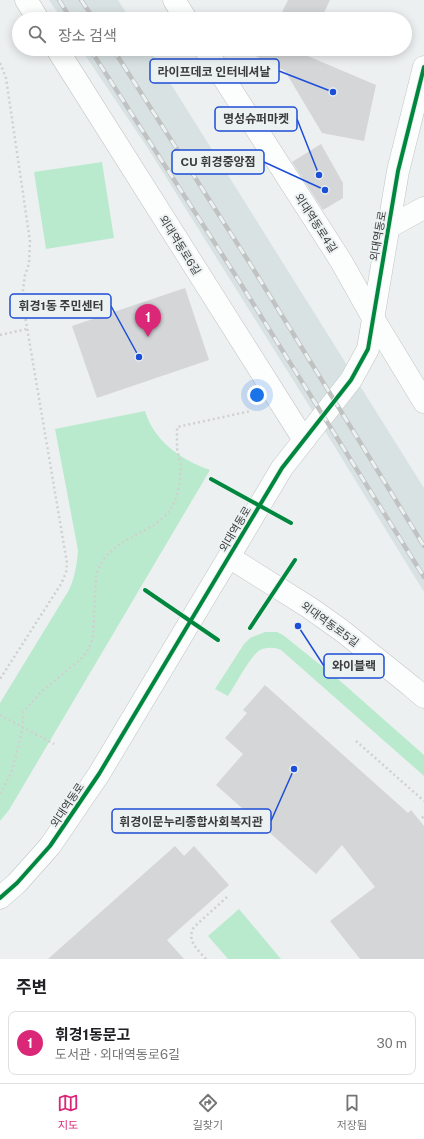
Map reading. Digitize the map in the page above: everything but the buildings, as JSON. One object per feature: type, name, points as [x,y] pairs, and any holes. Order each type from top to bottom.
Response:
[{"type":"street","points":[[26,0],[34,12]]},
{"type":"street","points":[[174,0],[182,12]]},
{"type":"street","name":"외대역동로6길","points":[[61,56],[304,440]]},
{"type":"street","name":"외대역동로4길","points":[[209,56],[341,261],[373,318],[424,402]]},
{"type":"street","name":"외대역동로","points":[[0,898],[17,883],[50,846],[99,774],[282,468],[351,380],[368,349],[398,171],[424,67]]},
{"type":"street","points":[[389,227],[424,208]]},
{"type":"street","name":"외대역동로5길","points":[[229,557],[310,608],[341,630],[424,698]]},
{"type":"path","points":[[0,63],[6,78],[30,241],[29,264],[25,276],[23,304],[67,562],[66,573],[61,584],[0,679]]},
{"type":"path","points":[[0,335],[27,328]]},
{"type":"path","points":[[0,794],[12,771],[23,727],[23,712],[31,702],[82,658],[88,650],[93,638],[96,576],[99,566],[113,548],[155,523],[168,512],[174,502],[180,482],[177,427],[251,411]]},
{"type":"path","points":[[0,715],[54,744]]},
{"type":"path","points":[[356,741],[424,801]]},
{"type":"path","points":[[206,959],[193,944],[190,936],[191,931],[227,897]]},
{"type":"shaded area","points":[[49,0],[118,0],[126,12],[57,12]]},
{"type":"shaded area","points":[[86,56],[153,56],[424,488],[424,592],[333,444],[147,147]]},
{"type":"green space","points":[[102,162],[114,238],[46,249],[34,172]]},
{"type":"green space","points":[[145,411],[149,422],[155,431],[170,448],[189,461],[210,470],[9,810],[0,821],[0,703],[69,590],[77,560],[78,550],[55,429]]},
{"type":"green space","points":[[265,632],[277,632],[283,635],[338,679],[424,755],[424,776],[281,650],[268,648],[260,650],[256,653],[228,696],[215,689],[244,644],[250,638]]},
{"type":"green space","points":[[239,909],[281,959],[228,959],[208,936]]},
{"type":"railway","points":[[59,0],[67,12]]},
{"type":"railway","points":[[81,0],[89,12]]},
{"type":"railway","points":[[94,56],[234,273],[424,577]]},
{"type":"railway","points":[[117,56],[249,262],[424,546]]},
{"type":"cycle path","points":[[0,898],[17,883],[50,846],[99,774],[282,468],[351,380],[368,349],[398,171],[424,67]]},
{"type":"cycle path","points":[[211,479],[291,523]]},
{"type":"cycle path","points":[[250,628],[295,560]]},
{"type":"cycle path","points":[[145,590],[218,640]]},
{"type":"place","name":"라이프데코 인터네셔날","points":[[333,92]]},
{"type":"place","name":"명성슈퍼마켓","points":[[319,175]]},
{"type":"place","name":"CU 휘경중앙점","points":[[325,190]]},
{"type":"place","name":"휘경1동문고","points":[[148,337]]},
{"type":"place","name":"휘경1동 주민센터","points":[[139,357]]},
{"type":"place","name":"와이블랙","points":[[298,626]]},
{"type":"place","name":"휘경이문누리종합사회복지관","points":[[294,769]]}]
